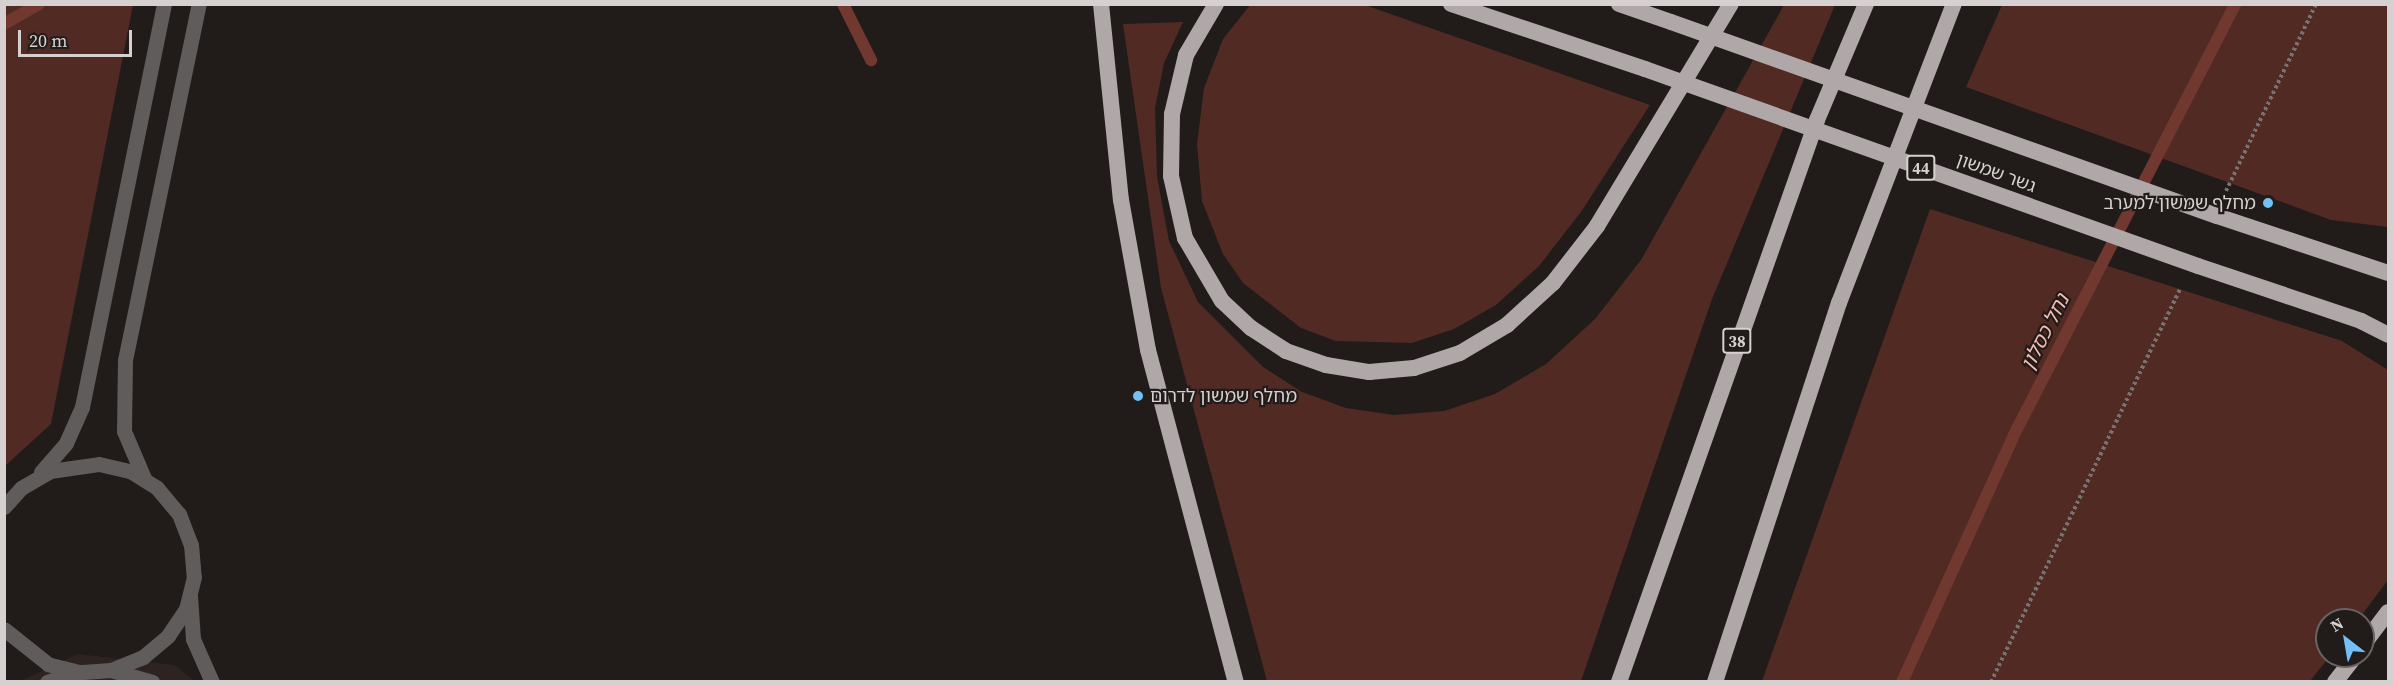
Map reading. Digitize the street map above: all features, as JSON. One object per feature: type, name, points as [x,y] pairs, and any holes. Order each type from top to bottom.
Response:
[{"type":"highway","points":[[1101,4],[1121,200],[1146,340],[1166,430],[1236,681]]},
{"type":"highway","points":[[1216,4],[1186,55],[1172,114],[1171,176],[1185,238],[1222,301],[1251,328],[1296,355],[1369,372],[1414,368],[1460,353],[1507,325],[1553,283],[1597,226],[1731,4]]},
{"type":"highway","name":"גשר שמשון","points":[[1451,4],[1645,69],[2198,266],[2361,321],[2388,335]]},
{"type":"highway","name":"גשר שמשון","points":[[1620,4],[2217,216],[2388,273]]},
{"type":"highway","name":"38","points":[[1619,681],[1817,120],[1866,4]]},
{"type":"highway","points":[[1715,681],[1839,303],[1954,4]]},
{"type":"highway","points":[[2375,629],[2388,612]]},
{"type":"highway","points":[[2335,681],[2345,668]]},
{"type":"street","points":[[4,507],[35,478],[66,443],[82,406],[165,4]]},
{"type":"street","points":[[144,478],[124,431],[124,367],[200,4]]},
{"type":"street","points":[[35,478],[66,466],[99,464],[144,478],[170,500],[187,529],[194,561],[191,593],[193,639],[212,681]]},
{"type":"street","points":[[111,670],[157,647],[178,622],[191,593]]},
{"type":"street","points":[[4,629],[34,657],[79,672]]},
{"type":"street","points":[[47,681],[79,672],[111,670],[152,681]]},
{"type":"path","points":[[2224,196],[2316,4]]},
{"type":"path","points":[[1990,681],[2184,282]]},
{"type":"shaded area","points":[[5,4],[133,5],[51,424],[5,466]]},
{"type":"shaded area","points":[[1251,4],[1365,5],[1650,105],[1581,212],[1539,266],[1496,305],[1454,329],[1412,343],[1336,341],[1301,328],[1243,283],[1223,254],[1202,201],[1197,144],[1204,88],[1223,39]]},
{"type":"shaded area","points":[[1784,5],[1835,5],[1712,299],[1581,681],[1267,681],[1161,288],[1123,24],[1183,22],[1164,63],[1155,108],[1157,176],[1169,241],[1198,302],[1263,367],[1302,392],[1346,408],[1394,415],[1444,411],[1495,394],[1546,364],[1595,319],[1641,260]]},
{"type":"shaded area","points":[[2002,5],[2388,5],[2388,227],[2331,220],[1966,87]]},
{"type":"shaded area","points":[[1930,209],[2342,341],[2388,370],[2388,580],[2367,608],[2315,608],[2315,668],[2320,668],[2310,681],[1762,681]]},
{"type":"shaded area","points":[[77,654],[175,665],[194,681],[19,682]]},
{"type":"waterway","points":[[4,24],[39,4]]},
{"type":"waterway","points":[[843,4],[871,60]]},
{"type":"waterway","name":"נחל כסלון","points":[[1902,682],[2017,429],[2235,4]]},
{"type":"place","name":"מחלף שמשון למערב","points":[[2268,203]]},
{"type":"place","name":"מחלף שמשון לדרום","points":[[1138,396]]}]
